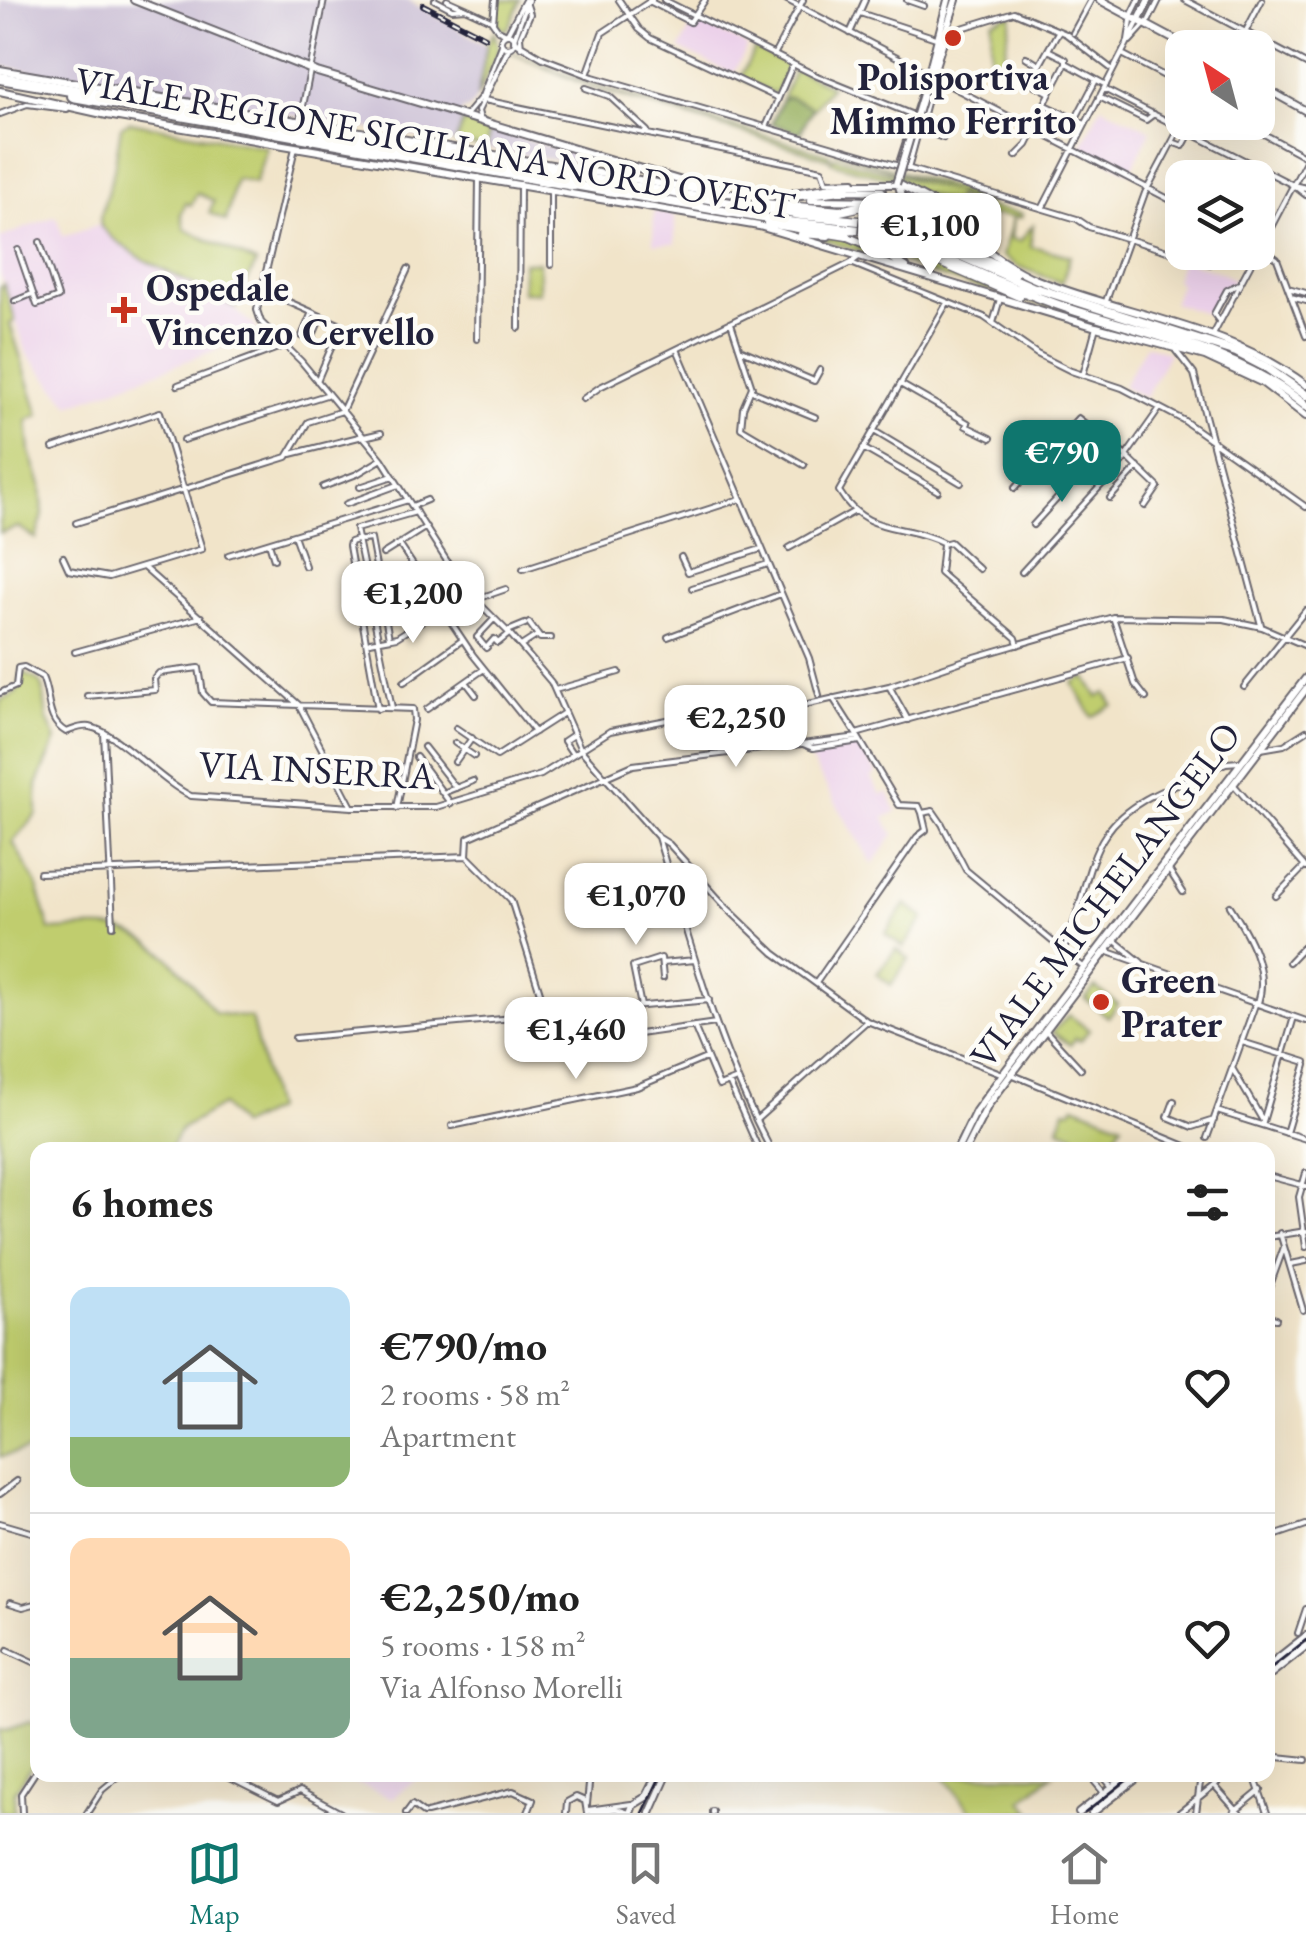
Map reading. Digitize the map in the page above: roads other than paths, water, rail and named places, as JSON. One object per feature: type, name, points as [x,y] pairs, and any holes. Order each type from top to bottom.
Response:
[{"type":"highway","points":[[0,77],[574,181]]},
{"type":"main road","name":"VIALE REGIONE SICILIANA NORD OVEST","points":[[574,181],[658,191],[686,200]]},
{"type":"main road","name":"VIALE REGIONE SICILIANA NORD OVEST","points":[[574,181],[863,225],[907,236],[1054,294],[1107,306],[1236,352],[1306,396]]},
{"type":"main road","points":[[686,200],[844,210],[882,199]]},
{"type":"main road","points":[[686,200],[788,228],[847,236]]},
{"type":"main road","name":"VIALE REGIONE SICILIANA NORD OVEST","points":[[907,236],[1069,314],[1128,326],[1225,357],[1282,388],[1306,411]]},
{"type":"main road","points":[[957,246],[1054,294]]},
{"type":"main road","points":[[891,250],[917,252],[1002,290],[1069,314]]},
{"type":"street","points":[[134,0],[312,70],[732,194]]},
{"type":"street","points":[[300,123],[324,0]]},
{"type":"street","points":[[434,0],[450,9],[465,8]]},
{"type":"street","points":[[447,0],[494,24],[521,47],[587,75],[898,166],[913,115],[929,80]]},
{"type":"street","points":[[494,0],[494,24],[501,43],[509,48]]},
{"type":"street","points":[[619,0],[650,38],[778,98]]},
{"type":"street","points":[[664,0],[793,64],[913,115]]},
{"type":"street","points":[[587,75],[602,33],[629,14],[651,1],[690,22],[705,0]]},
{"type":"street","points":[[787,0],[929,80],[1165,197]]},
{"type":"street","points":[[774,55],[802,0]]},
{"type":"street","points":[[850,33],[865,0]]},
{"type":"street","points":[[907,0],[924,6]]},
{"type":"street","points":[[1074,32],[1090,0]]},
{"type":"street","points":[[1100,0],[1165,34]]},
{"type":"street","points":[[1138,0],[1139,20]]},
{"type":"street","points":[[1042,208],[1149,0]]},
{"type":"street","points":[[1139,20],[1159,0]]},
{"type":"street","points":[[1185,0],[1241,30]]},
{"type":"street","points":[[1246,30],[1262,0]]},
{"type":"street","points":[[464,117],[486,101],[527,2]]},
{"type":"street","points":[[473,120],[501,43],[527,2]]},
{"type":"street","points":[[521,47],[520,37],[530,14],[527,2]]},
{"type":"street","points":[[951,3],[937,38],[920,129],[908,168],[1165,250]]},
{"type":"street","points":[[946,33],[1014,12],[1060,30],[1114,70]]},
{"type":"street","points":[[860,13],[937,38]]},
{"type":"street","points":[[946,18],[946,33],[898,184],[900,197],[907,212],[924,230],[1018,271]]},
{"type":"street","points":[[1050,92],[1030,82],[1058,32]]},
{"type":"street","points":[[1275,48],[1306,64]]},
{"type":"street","points":[[1048,50],[1165,120]]},
{"type":"street","points":[[1122,54],[1165,76]]},
{"type":"street","points":[[1026,58],[1039,65]]},
{"type":"street","points":[[766,127],[793,64]]},
{"type":"street","points":[[1016,156],[1027,145],[1066,64]]},
{"type":"street","name":"VIALE REGIONE SICILIANA NORD OVEST","points":[[0,77],[732,194],[882,199]]},
{"type":"street","points":[[1076,120],[1096,80]]},
{"type":"street","points":[[586,88],[609,96],[651,134]]},
{"type":"street","name":"VIALE REGIONE SICILIANA NORD OVEST","points":[[0,91],[88,110],[785,232],[1000,298],[1069,314],[1096,328],[1205,356],[1240,370],[1306,411]]},
{"type":"street","points":[[1275,93],[1306,110]]},
{"type":"street","points":[[1100,97],[1146,120],[1154,114]]},
{"type":"street","points":[[486,101],[822,170],[826,182],[858,183]]},
{"type":"street","points":[[0,114],[26,104],[88,110]]},
{"type":"street","points":[[1044,104],[1085,124]]},
{"type":"street","points":[[476,110],[482,122]]},
{"type":"street","points":[[920,129],[943,138]]},
{"type":"street","points":[[1186,140],[1183,146],[1172,142],[1148,188],[1126,238],[1107,306],[1213,335],[1262,356],[1306,385]]},
{"type":"street","points":[[1206,140],[1293,185],[1306,196]]},
{"type":"street","points":[[1273,140],[1306,159],[1275,218]]},
{"type":"street","points":[[296,144],[258,317],[317,380],[382,459],[474,600],[522,646],[555,690],[579,748],[605,778],[658,838],[669,844],[774,953],[867,1021],[1174,1142]]},
{"type":"street","points":[[555,165],[658,191]]},
{"type":"street","points":[[642,170],[653,178],[643,180]]},
{"type":"street","points":[[477,340],[479,178]]},
{"type":"street","points":[[769,196],[858,183],[898,184],[937,205],[1007,264]]},
{"type":"street","points":[[519,328],[520,184]]},
{"type":"street","points":[[874,248],[863,225],[898,184]]},
{"type":"street","points":[[1293,185],[1306,188]]},
{"type":"street","points":[[550,190],[551,266]]},
{"type":"street","points":[[750,196],[789,200],[882,199],[907,212]]},
{"type":"street","name":"VIALE REGIONE SICILIANA NORD OVEST","points":[[908,198],[935,210],[1018,271],[1107,306]]},
{"type":"street","points":[[874,248],[891,250],[907,236],[907,212]]},
{"type":"street","points":[[785,232],[847,236],[925,276]]},
{"type":"street","points":[[18,250],[37,304],[58,297],[40,242]]},
{"type":"street","points":[[583,399],[860,256]]},
{"type":"street","points":[[1275,257],[1306,336]]},
{"type":"street","points":[[851,263],[993,324],[1038,354],[1122,388],[1194,426],[1306,507]]},
{"type":"street","points":[[291,454],[305,424],[342,411],[408,269]]},
{"type":"street","points":[[1213,335],[1220,322],[1214,314],[1226,290],[1240,284],[1247,270]]},
{"type":"street","points":[[1288,288],[1306,293]]},
{"type":"street","points":[[262,290],[341,325],[317,380]]},
{"type":"street","points":[[16,302],[32,294]]},
{"type":"street","points":[[1292,297],[1306,301]]},
{"type":"street","points":[[993,324],[1000,298]]},
{"type":"street","points":[[947,303],[839,490],[855,510],[883,527],[950,542],[978,569]]},
{"type":"street","points":[[312,312],[302,336],[311,340],[321,316]]},
{"type":"street","points":[[731,322],[751,378],[752,391],[743,408],[740,428],[804,465]]},
{"type":"street","points":[[1083,375],[1096,328]]},
{"type":"street","points":[[178,386],[286,345]]},
{"type":"street","points":[[1172,348],[1194,374],[1262,627]]},
{"type":"street","points":[[677,349],[808,658],[820,698]]},
{"type":"street","points":[[742,350],[814,381],[820,370]]},
{"type":"street","points":[[902,384],[968,423],[966,426],[992,438]]},
{"type":"street","points":[[752,391],[815,417]]},
{"type":"street","points":[[183,440],[328,394]]},
{"type":"street","points":[[1022,572],[1127,456],[1160,408]]},
{"type":"street","points":[[53,448],[160,412],[202,549],[109,576],[70,570],[63,557]]},
{"type":"street","points":[[1016,488],[1078,418],[1158,486],[1145,506]]},
{"type":"street","points":[[874,430],[961,483]]},
{"type":"street","points":[[76,523],[291,454],[381,433]]},
{"type":"street","points":[[1033,525],[1108,443]]},
{"type":"street","points":[[863,448],[938,491]]},
{"type":"street","points":[[323,487],[382,459]]},
{"type":"street","points":[[1110,498],[1138,467]]},
{"type":"street","points":[[360,486],[393,476]]},
{"type":"street","points":[[346,504],[398,485]]},
{"type":"street","points":[[392,709],[356,529],[426,500]]},
{"type":"street","points":[[523,569],[740,500]]},
{"type":"street","points":[[228,555],[412,506]]},
{"type":"street","points":[[789,548],[855,510]]},
{"type":"street","points":[[383,554],[426,527]]},
{"type":"street","points":[[294,535],[305,566]]},
{"type":"street","points":[[378,709],[350,542],[370,539],[390,638]]},
{"type":"street","points":[[269,542],[274,559]]},
{"type":"street","points":[[944,543],[940,574],[1016,638],[1018,645]]},
{"type":"street","points":[[399,544],[484,669],[536,732]]},
{"type":"street","points":[[681,556],[688,572],[761,549]]},
{"type":"street","points":[[692,588],[768,564]]},
{"type":"street","points":[[143,567],[299,705],[352,807]]},
{"type":"street","points":[[366,573],[378,571]]},
{"type":"street","points":[[389,599],[422,579]]},
{"type":"street","points":[[474,600],[506,589]]},
{"type":"street","points":[[668,637],[780,594]]},
{"type":"street","points":[[370,642],[390,638],[441,609]]},
{"type":"street","points":[[1244,687],[1306,610]]},
{"type":"street","name":"VIA INSERRA","points":[[104,733],[174,788],[191,796],[397,808],[452,804],[541,774],[599,736],[624,728],[890,686],[1113,617],[1202,616],[1262,627],[1306,646]]},
{"type":"street","points":[[75,652],[202,617]]},
{"type":"street","points":[[1113,617],[1135,684],[1146,698]]},
{"type":"street","points":[[494,619],[477,637],[486,648],[494,639],[498,643],[509,632],[527,624],[538,635],[551,638]]},
{"type":"street","points":[[522,646],[538,635]]},
{"type":"street","points":[[404,682],[463,640]]},
{"type":"street","points":[[467,856],[468,838],[633,765],[858,737],[1128,658]]},
{"type":"street","points":[[0,694],[12,690],[18,668],[24,667],[42,676],[58,728],[66,732],[90,726],[104,733],[113,926]]},
{"type":"street","points":[[87,696],[155,690],[154,679],[159,673],[199,668],[203,693],[211,702],[413,709],[397,808]]},
{"type":"street","points":[[427,710],[484,669]]},
{"type":"street","points":[[555,690],[620,672]]},
{"type":"street","name":"VIALE MICHELANGELO","points":[[970,1142],[1007,1074],[1106,951],[1240,762],[1306,678]]},
{"type":"street","points":[[466,682],[476,695]]},
{"type":"street","points":[[890,686],[908,720]]},
{"type":"street","name":"VIALE MICHELANGELO","points":[[961,1142],[976,1111],[1045,1030],[1084,968],[1306,690]]},
{"type":"street","points":[[816,983],[917,837],[926,830],[919,806],[899,805],[833,698]]},
{"type":"street","points":[[743,711],[752,734]]},
{"type":"street","points":[[456,728],[498,756],[564,713]]},
{"type":"street","points":[[1260,749],[1284,745],[1306,730]]},
{"type":"street","points":[[572,754],[564,741],[573,735]]},
{"type":"street","points":[[454,762],[472,738]]},
{"type":"street","points":[[454,743],[474,756]]},
{"type":"street","points":[[424,746],[456,788]]},
{"type":"street","points":[[416,757],[452,804]]},
{"type":"street","points":[[1062,950],[1108,830],[1134,806],[1232,761],[1240,762]]},
{"type":"street","points":[[427,771],[437,764]]},
{"type":"street","points":[[444,794],[473,781]]},
{"type":"street","points":[[1233,784],[1305,867],[1276,896]]},
{"type":"street","points":[[922,813],[933,811],[966,870],[1084,968]]},
{"type":"street","points":[[658,838],[716,1023],[767,1142]]},
{"type":"street","points":[[40,873],[467,856],[511,900],[547,1014]]},
{"type":"street","points":[[1165,867],[1183,892]]},
{"type":"street","points":[[1207,1138],[1264,983],[1248,935],[1230,906]]},
{"type":"street","points":[[1114,940],[1144,964]]},
{"type":"street","points":[[1289,962],[1306,944]]},
{"type":"street","points":[[1106,951],[1306,1021]]},
{"type":"street","points":[[640,1006],[632,967],[661,958],[663,978]]},
{"type":"street","points":[[662,964],[694,960]]},
{"type":"street","points":[[295,1038],[708,1000]]},
{"type":"street","points":[[1263,1124],[1294,1016]]},
{"type":"street","points":[[756,1120],[867,1021]]},
{"type":"street","points":[[548,1047],[716,1023]]},
{"type":"street","points":[[694,1026],[719,1086],[737,1079]]},
{"type":"street","points":[[1045,1030],[1081,1069]]},
{"type":"street","points":[[1242,1042],[1306,1063],[1286,1133]]},
{"type":"street","points":[[452,1126],[637,1086],[706,1058]]},
{"type":"street","points":[[1232,1068],[1263,1124]]},
{"type":"street","points":[[730,1082],[756,1142]]},
{"type":"street","points":[[1174,1101],[1168,1117],[1192,1128],[1214,1120]]},
{"type":"street","points":[[1217,1111],[1306,1139]]},
{"type":"street","points":[[1306,1173],[1306,1247]]},
{"type":"street","points":[[1275,1178],[1304,1185]]},
{"type":"street","points":[[1275,1235],[1305,1231]]},
{"type":"street","points":[[1280,1233],[1303,1310]]},
{"type":"street","points":[[1275,1271],[1284,1246]]},
{"type":"street","points":[[1289,1265],[1306,1261]]},
{"type":"street","points":[[0,1494],[18,1482]]},
{"type":"street","points":[[0,1523],[30,1532]]},
{"type":"street","points":[[1275,1536],[1306,1526]]},
{"type":"street","points":[[10,1603],[30,1605]]},
{"type":"street","points":[[1275,1659],[1302,1634],[1306,1610]]},
{"type":"street","points":[[1275,1670],[1306,1646]]},
{"type":"street","points":[[8,1650],[30,1660]]},
{"type":"street","points":[[1275,1757],[1306,1760]]},
{"type":"street","points":[[22,1813],[21,1794],[30,1780]]},
{"type":"street","points":[[87,1813],[112,1782]]},
{"type":"street","points":[[239,1782],[278,1802],[300,1791],[341,1813]]},
{"type":"street","points":[[588,1782],[588,1810]]},
{"type":"street","points":[[588,1810],[630,1813],[652,1782]]},
{"type":"street","points":[[588,1810],[638,1802],[650,1811],[663,1782]]},
{"type":"street","points":[[1095,1782],[1104,1793]]},
{"type":"street","points":[[1107,1782],[1112,1787]]},
{"type":"street","points":[[1079,1813],[1119,1782]]},
{"type":"street","points":[[1092,1813],[1132,1782]]},
{"type":"street","points":[[1196,1813],[1200,1782]]},
{"type":"street","points":[[1180,1813],[1218,1782]]},
{"type":"street","points":[[1257,1782],[1267,1813]]},
{"type":"street","points":[[1214,1785],[1236,1812],[1261,1790]]},
{"type":"street","points":[[566,1813],[566,1805],[587,1786]]},
{"type":"street","points":[[406,1813],[412,1804],[425,1813],[513,1791],[534,1800],[528,1813]]},
{"type":"street","points":[[573,1798],[579,1798],[588,1810]]},
{"type":"tram line","points":[[1275,1664],[1306,1640]]},
{"type":"tram line","points":[[643,1813],[658,1782]]},
{"type":"tram line","points":[[1085,1813],[1124,1782]]},
{"type":"railway","points":[[423,5],[485,37]]},
{"type":"place","name":"Polisportiva Mimmo Ferrito","points":[[953,38]]},
{"type":"place","name":"Ospedale Vincenzo Cervello","points":[[124,310]]},
{"type":"place","name":"Green Prater","points":[[1101,1002]]}]
